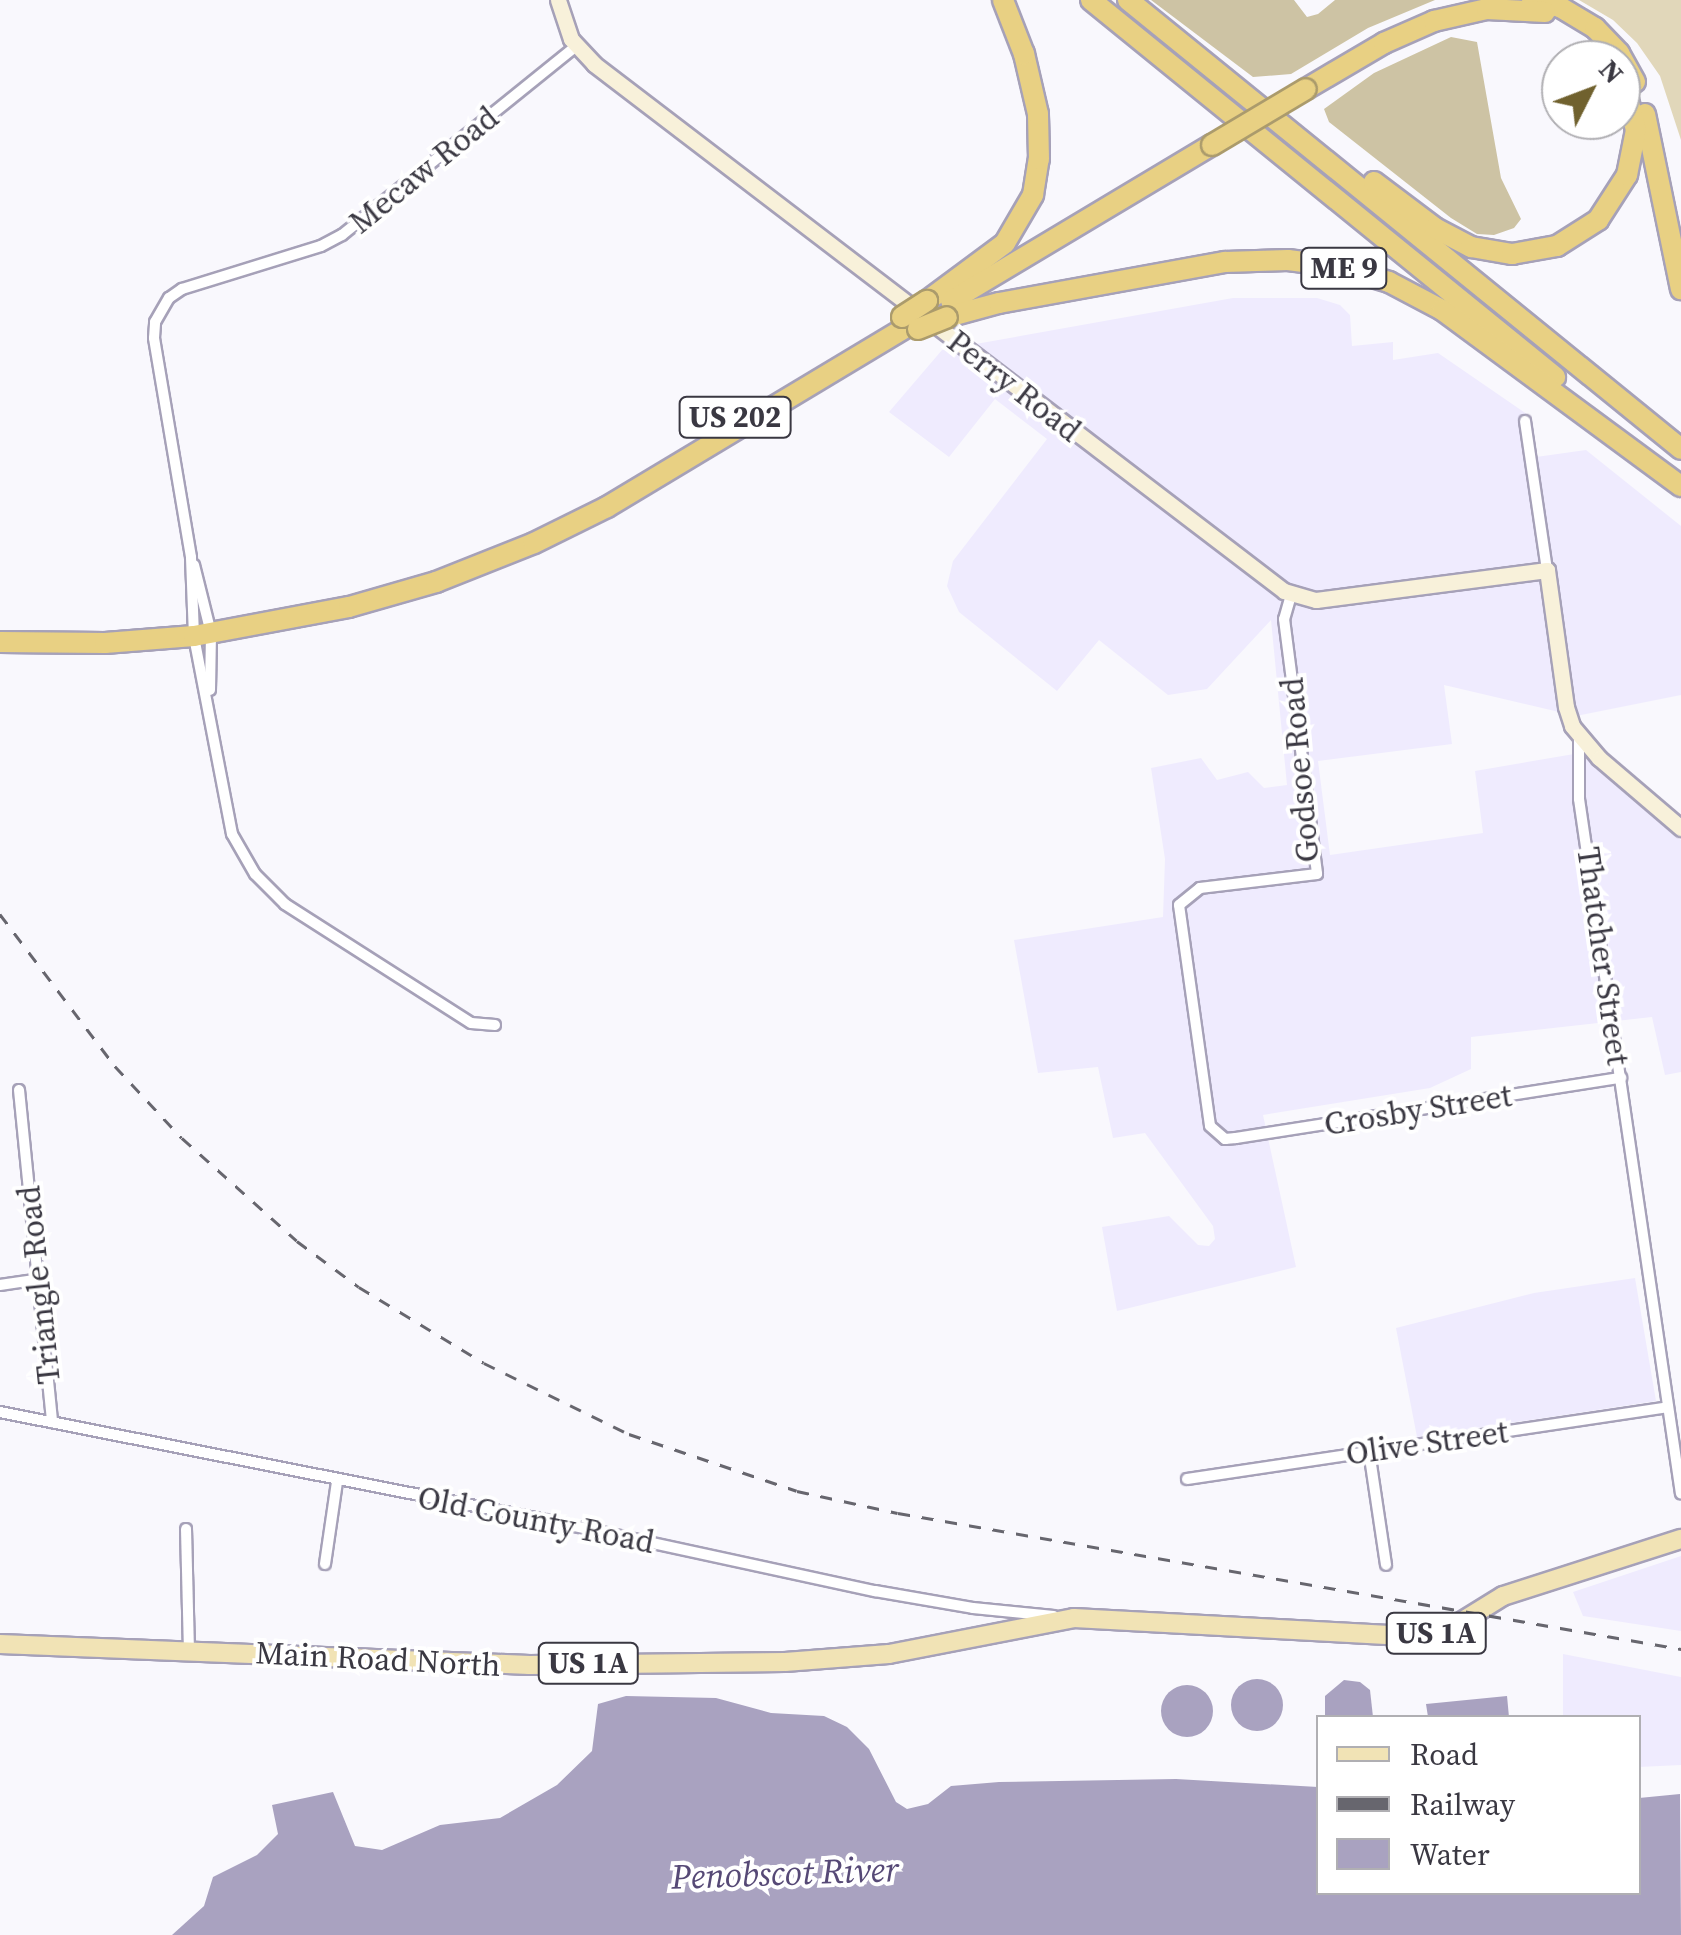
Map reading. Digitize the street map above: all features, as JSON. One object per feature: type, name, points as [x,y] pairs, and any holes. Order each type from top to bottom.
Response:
[{"type":"highway","points":[[950,286],[1011,236],[1027,210],[1037,178],[1036,102],[1003,0]]},
{"type":"highway","points":[[1092,0],[1681,483]]},
{"type":"highway","points":[[1128,0],[1681,449]]},
{"type":"highway","points":[[937,309],[1408,22],[1486,0]]},
{"type":"highway","points":[[1532,0],[1560,7],[1587,22],[1614,46],[1632,74],[1681,288]]},
{"type":"highway","points":[[1302,86],[1413,30],[1487,9],[1519,8],[1562,18],[1595,40]]},
{"type":"highway","points":[[1186,47],[1264,98],[1435,228],[1471,248],[1504,254],[1540,251],[1566,242],[1592,224],[1612,203],[1627,176],[1635,140]]},
{"type":"highway","points":[[950,286],[1208,142]]},
{"type":"highway","name":"ME 9","points":[[937,309],[999,303],[1226,262],[1288,260],[1335,266],[1389,282],[1442,310],[1681,483]]},
{"type":"highway","name":"US 202","points":[[306,614],[464,558],[552,520],[937,309],[950,286]]},
{"type":"highway","name":"US 202","points":[[0,642],[90,644],[203,634],[421,587],[551,535],[647,485],[910,324]]},
{"type":"main road","name":"Main Road North","points":[[0,1644],[426,1664],[785,1662],[890,1654],[1074,1618],[1172,1620],[1408,1636],[1444,1632],[1504,1596],[1681,1539]]},
{"type":"street","name":"Perry Road","points":[[558,0],[576,46],[652,109],[1291,595]]},
{"type":"street","name":"Mecaw Road","points":[[203,634],[154,338],[155,322],[170,298],[200,282],[342,236],[576,46]]},
{"type":"street","name":"Thatcher Street","points":[[1525,420],[1566,708],[1579,737],[1579,799],[1681,1494]]},
{"type":"street","name":"Mecaw Road","points":[[191,557],[203,588],[203,634]]},
{"type":"street","points":[[1291,595],[1316,600],[1546,570]]},
{"type":"street","name":"Godsoe Road","points":[[1216,1134],[1206,1117],[1178,915],[1184,898],[1200,888],[1317,874],[1284,620],[1291,595]]},
{"type":"street","points":[[203,634],[209,701],[232,834],[255,874],[285,904],[471,1023],[496,1025]]},
{"type":"street","points":[[203,634],[209,701]]},
{"type":"street","points":[[1579,737],[1681,828]]},
{"type":"street","name":"Crosby Street","points":[[1216,1134],[1236,1138],[1621,1078]]},
{"type":"street","name":"Triangle Road","points":[[19,1090],[52,1422]]},
{"type":"street","points":[[0,1285],[40,1280]]},
{"type":"street","name":"Olive Street","points":[[1187,1479],[1667,1406]]},
{"type":"street","name":"Old County Road","points":[[0,1412],[337,1482],[546,1520],[875,1591],[973,1608],[1074,1618]]},
{"type":"street","points":[[1368,1451],[1386,1565]]},
{"type":"street","points":[[325,1564],[337,1482]]},
{"type":"street","points":[[186,1529],[189,1650]]},
{"type":"shaded area","points":[[1151,0],[1294,0],[1307,17],[1318,14],[1335,0],[1435,0],[1368,28],[1291,74],[1253,77]]},
{"type":"shaded area","points":[[1579,0],[1681,0],[1681,140],[1660,76],[1641,49],[1641,40],[1634,40],[1613,20]]},
{"type":"shaded area","points":[[1451,37],[1477,42],[1501,178],[1521,219],[1514,228],[1494,235],[1477,234],[1451,218],[1329,122],[1324,109],[1374,73]]},
{"type":"shaded area","points":[[1233,298],[1317,298],[1340,305],[1350,315],[1352,346],[1393,342],[1393,360],[1438,353],[1531,417],[1536,457],[1586,450],[1681,526],[1681,695],[1576,716],[1444,685],[1452,744],[1318,761],[1330,855],[1483,833],[1475,771],[1580,753],[1681,840],[1681,1072],[1665,1075],[1652,1017],[1471,1037],[1471,1069],[1430,1088],[1263,1115],[1296,1267],[1117,1311],[1102,1227],[1169,1216],[1198,1245],[1209,1246],[1215,1239],[1213,1226],[1145,1133],[1113,1138],[1098,1067],[1038,1073],[1014,940],[1163,917],[1165,859],[1151,768],[1201,758],[1217,780],[1248,772],[1264,788],[1287,785],[1271,620],[1207,689],[1168,695],[1099,640],[1057,691],[959,612],[947,586],[953,561],[1047,439],[995,399],[949,457],[889,412],[942,350]]},
{"type":"shaded area","points":[[1635,1278],[1656,1401],[1417,1437],[1396,1328],[1534,1293]]},
{"type":"shaded area","points":[[1681,1556],[1681,1631],[1583,1616],[1573,1592]]},
{"type":"shaded area","points":[[1563,1654],[1681,1677],[1681,1765],[1641,1767],[1641,1715],[1563,1715]]},
{"type":"water","points":[[1257,1679],[1276,1686],[1283,1705],[1276,1724],[1257,1731],[1238,1724],[1231,1705],[1238,1686]]},
{"type":"water","points":[[1344,1680],[1360,1682],[1370,1690],[1373,1715],[1325,1715],[1325,1696]]},
{"type":"water","points":[[1187,1685],[1206,1692],[1213,1711],[1206,1730],[1187,1737],[1168,1730],[1161,1711],[1168,1692]]},
{"type":"water","name":"Penobscot River","points":[[626,1696],[716,1698],[771,1713],[824,1716],[847,1727],[869,1749],[896,1802],[907,1809],[928,1804],[951,1786],[999,1782],[1176,1779],[1316,1787],[1316,1895],[1641,1895],[1641,1798],[1680,1794],[1681,1935],[172,1935],[204,1906],[213,1877],[257,1855],[278,1834],[272,1805],[333,1792],[355,1846],[382,1850],[440,1825],[500,1818],[557,1785],[592,1751],[598,1704]]},
{"type":"water","points":[[1507,1696],[1509,1715],[1428,1715],[1426,1704]]},
{"type":"railway","points":[[0,914],[115,1066],[182,1138],[297,1241],[359,1287],[484,1363],[629,1434],[797,1491],[898,1513],[1681,1649]]}]
